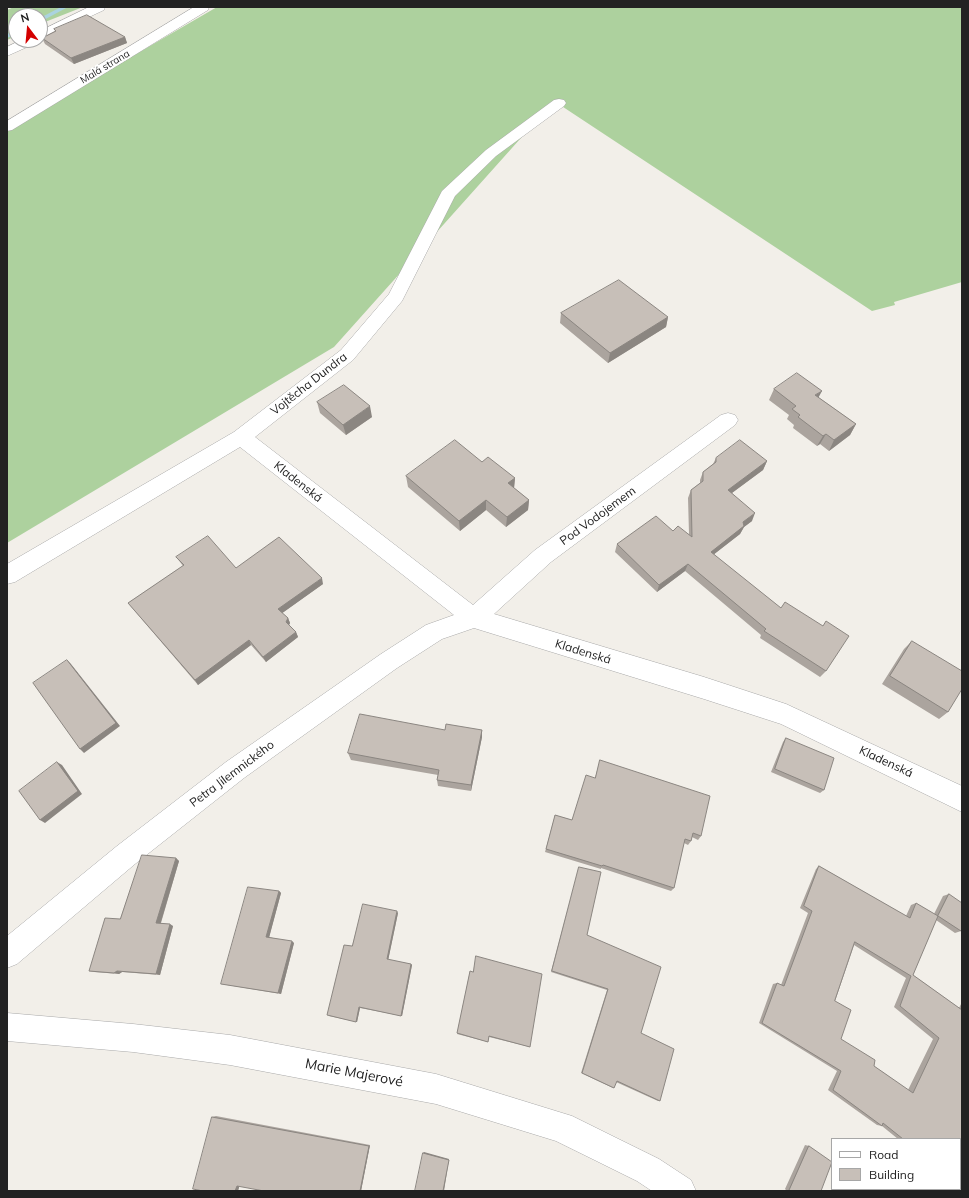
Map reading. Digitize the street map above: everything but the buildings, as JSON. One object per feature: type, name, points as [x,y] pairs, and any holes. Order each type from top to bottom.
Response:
[{"type":"street","points":[[48,32],[99,7]]},
{"type":"street","name":"Malá strana","points":[[7,127],[203,7]]},
{"type":"street","name":"Vojtěcha Dundra","points":[[7,575],[241,437],[347,355],[396,297],[448,194],[491,153],[559,103]]},
{"type":"street","name":"Pod Vodojemem","points":[[474,618],[543,556],[728,420]]},
{"type":"street","name":"Kladenská","points":[[241,437],[474,618],[704,688],[786,715],[947,791],[962,800]]},
{"type":"street","name":"Petra Jilemnického","points":[[7,954],[126,855],[235,770],[434,632],[474,618]]},
{"type":"street","name":"Marie Majerové","points":[[7,1027],[133,1038],[230,1050],[436,1089],[561,1127],[648,1170],[680,1191]]},
{"type":"green space","points":[[83,7],[48,21],[48,8],[12,8]]},
{"type":"green space","points":[[217,7],[962,7],[962,282],[894,302],[895,305],[872,311],[554,101],[334,347],[7,543],[7,129]]},
{"type":"green space","points":[[7,10],[8,10],[7,40]]},
{"type":"waterway","points":[[48,16],[65,7]]}]
